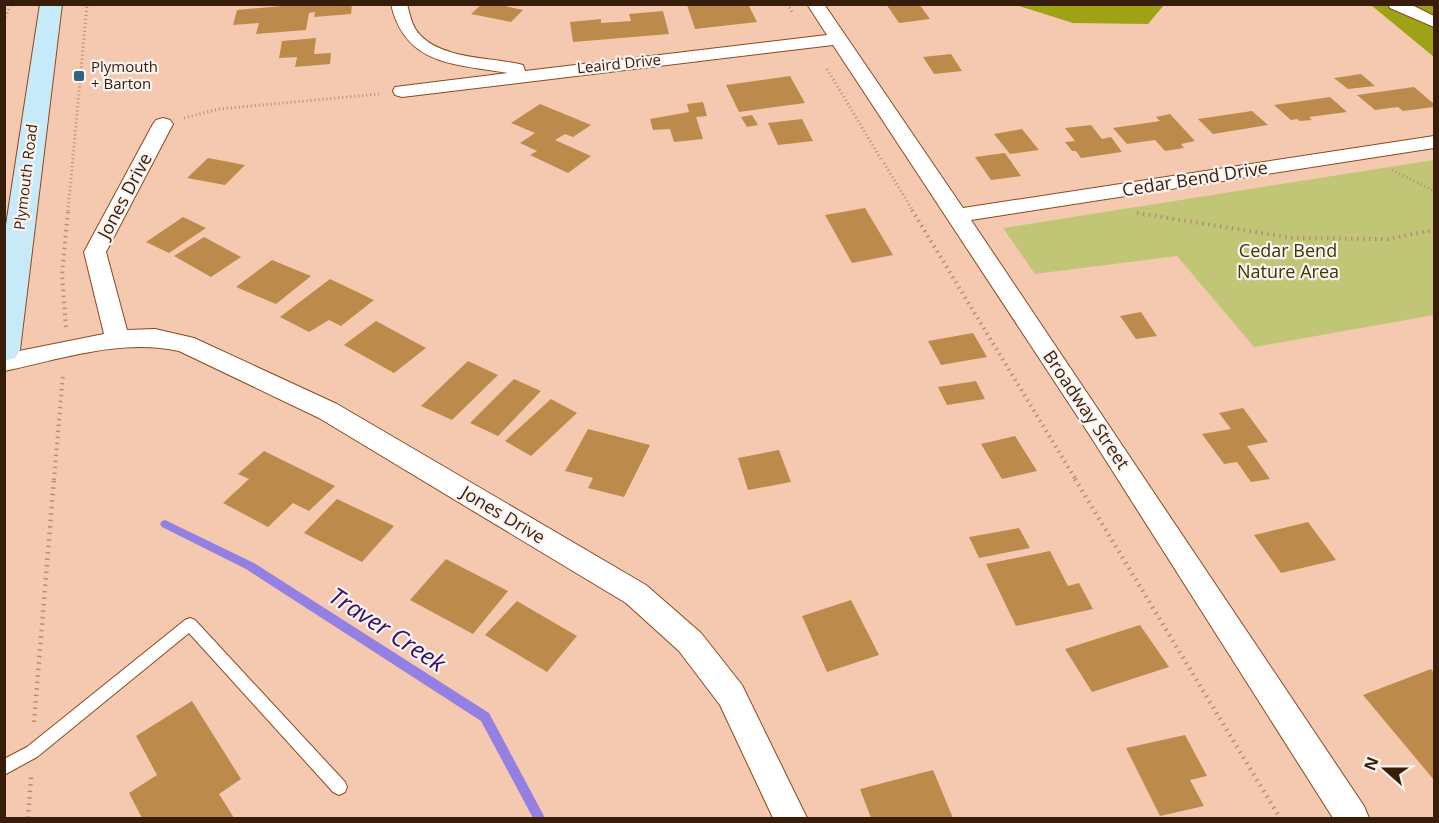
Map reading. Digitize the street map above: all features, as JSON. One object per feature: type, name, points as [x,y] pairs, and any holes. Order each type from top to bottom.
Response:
[{"type":"main road","name":"Plymouth Road","points":[[4,350],[51,4]]},
{"type":"main road","points":[[4,140],[32,134]]},
{"type":"street","points":[[399,4],[403,21],[415,40],[442,55],[540,73]]},
{"type":"street","name":"Broadway Street","points":[[815,4],[1100,430],[1352,819]]},
{"type":"street","points":[[1396,4],[1434,22]]},
{"type":"street","name":"Leaird Drive","points":[[402,91],[837,39]]},
{"type":"street","name":"Jones Drive","points":[[117,339],[95,252],[163,124]]},
{"type":"street","name":"Cedar Bend Drive","points":[[956,216],[1434,142]]},
{"type":"street","name":"Jones Drive","points":[[4,363],[117,339],[155,337],[186,344],[328,411],[636,594],[690,642],[731,695],[790,819]]},
{"type":"lane","points":[[4,768],[32,753],[190,624],[339,787]]},
{"type":"path","points":[[4,21],[10,4]]},
{"type":"path","points":[[66,322],[62,274],[87,4]]},
{"type":"path","points":[[822,61],[1280,819]]},
{"type":"path","points":[[163,124],[219,109],[402,91]]},
{"type":"path","points":[[1365,153],[1377,163],[1434,191]]},
{"type":"path","points":[[1137,213],[1293,238],[1388,239],[1434,230]]},
{"type":"path","points":[[28,819],[63,379]]},
{"type":"green space","name":"Cedar Bend Nature Area","points":[[1434,160],[1434,315],[1254,347],[1177,256],[1035,274],[1003,228]]},
{"type":"shaded area","points":[[1016,5],[1164,5],[1148,24],[1073,23]]},
{"type":"shaded area","points":[[1371,5],[1434,5],[1434,57]]},
{"type":"building","points":[[306,4],[352,4],[351,14],[314,17],[315,12],[309,13],[306,30],[256,34],[259,23],[233,25],[237,10]]},
{"type":"building","points":[[482,4],[496,4],[523,10],[511,22],[471,14]]},
{"type":"building","points":[[748,4],[757,22],[695,29],[687,5]]},
{"type":"building","points":[[886,4],[919,4],[930,19],[899,23]]},
{"type":"building","points":[[663,11],[669,34],[573,42],[570,22],[601,19],[601,23],[631,21],[629,14]]},
{"type":"building","points":[[316,38],[314,54],[331,53],[330,64],[295,67],[297,57],[279,58],[282,41]]},
{"type":"building","points":[[951,54],[962,71],[934,74],[923,57]]},
{"type":"building","points":[[1361,74],[1375,86],[1348,89],[1334,78]]},
{"type":"building","points":[[790,76],[805,103],[739,112],[726,85]]},
{"type":"building","points":[[1414,87],[1434,104],[1434,107],[1403,111],[1398,107],[1375,110],[1357,95]]},
{"type":"building","points":[[1330,97],[1347,112],[1309,117],[1312,120],[1300,121],[1291,120],[1274,105]]},
{"type":"building","points":[[703,102],[707,116],[696,117],[703,139],[674,142],[670,129],[653,130],[650,119],[689,112],[687,104]]},
{"type":"building","points":[[540,104],[591,125],[573,137],[565,134],[555,140],[591,156],[568,173],[530,155],[537,151],[520,143],[535,133],[511,123]]},
{"type":"building","points":[[1252,111],[1268,125],[1213,134],[1198,119]]},
{"type":"building","points":[[1170,114],[1195,141],[1181,144],[1184,148],[1165,151],[1155,140],[1127,144],[1113,128],[1160,121],[1156,117]]},
{"type":"building","points":[[752,115],[758,125],[747,127],[741,117]]},
{"type":"building","points":[[802,119],[813,141],[778,145],[768,123]]},
{"type":"building","points":[[1091,125],[1102,139],[1111,137],[1122,152],[1081,158],[1076,151],[1072,151],[1065,142],[1075,141],[1065,128]]},
{"type":"building","points":[[1022,129],[1039,150],[1010,154],[994,134]]},
{"type":"building","points":[[1005,153],[1021,176],[991,180],[975,157]]},
{"type":"building","points":[[208,158],[245,165],[225,185],[187,178]]},
{"type":"building","points":[[865,208],[893,255],[852,263],[825,215]]},
{"type":"building","points":[[183,217],[206,228],[169,253],[146,242]]},
{"type":"building","points":[[204,237],[241,257],[211,277],[174,256]]},
{"type":"building","points":[[272,260],[311,276],[276,304],[236,287]]},
{"type":"building","points":[[330,279],[374,300],[341,326],[329,320],[309,332],[280,317]]},
{"type":"building","points":[[1141,312],[1157,336],[1136,339],[1120,316]]},
{"type":"building","points":[[376,321],[426,348],[394,373],[344,345]]},
{"type":"building","points":[[973,333],[987,357],[941,365],[928,341]]},
{"type":"building","points":[[468,361],[498,375],[452,420],[421,406]]},
{"type":"building","points":[[514,379],[541,391],[498,436],[470,423]]},
{"type":"building","points":[[976,381],[985,399],[947,405],[938,387]]},
{"type":"building","points":[[551,399],[577,413],[531,456],[505,441]]},
{"type":"building","points":[[1243,408],[1268,442],[1247,446],[1270,479],[1251,482],[1237,462],[1224,464],[1202,434],[1231,429],[1219,413]]},
{"type":"building","points":[[588,429],[650,445],[624,497],[588,488],[593,478],[565,471]]},
{"type":"building","points":[[1015,436],[1037,471],[1002,479],[981,444]]},
{"type":"building","points":[[779,450],[791,482],[748,490],[738,458]]},
{"type":"building","points":[[264,451],[335,486],[309,511],[293,503],[268,527],[223,503],[249,479],[238,474]]},
{"type":"building","points":[[337,499],[394,526],[362,562],[304,533]]},
{"type":"building","points":[[1308,522],[1336,560],[1281,573],[1254,535]]},
{"type":"building","points":[[1019,528],[1030,548],[979,558],[969,537]]},
{"type":"building","points":[[1050,551],[1068,586],[1079,583],[1093,609],[1016,626],[986,564]]},
{"type":"building","points":[[446,559],[508,591],[473,634],[410,600]]},
{"type":"building","points":[[851,600],[879,655],[827,672],[802,616]]},
{"type":"building","points":[[517,601],[577,636],[547,672],[485,635]]},
{"type":"building","points":[[1140,625],[1169,667],[1092,692],[1065,649]]},
{"type":"building","points":[[1431,669],[1434,673],[1434,780],[1363,695]]},
{"type":"building","points":[[192,701],[241,779],[219,794],[234,818],[142,818],[129,793],[157,775],[136,736]]},
{"type":"building","points":[[1185,735],[1207,776],[1190,780],[1204,806],[1160,816],[1126,748]]},
{"type":"building","points":[[933,770],[953,818],[871,818],[860,789]]},
{"type":"waterway","name":"Traver Creek","points":[[165,524],[250,566],[485,717],[539,818]]},
{"type":"place","name":"Plymouth + Barton","points":[[79,76]]}]
